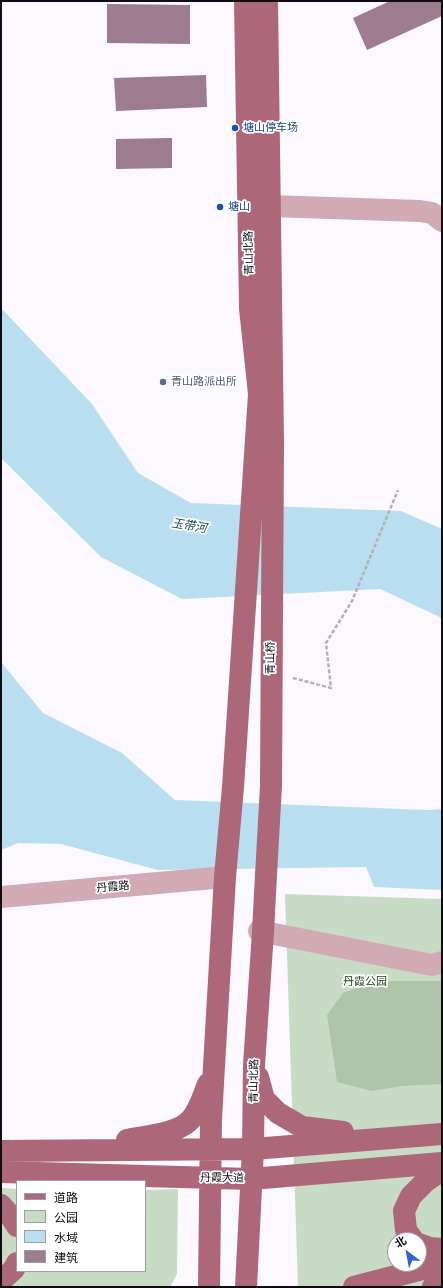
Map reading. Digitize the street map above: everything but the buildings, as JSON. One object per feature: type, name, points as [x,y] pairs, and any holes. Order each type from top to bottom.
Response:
[{"type":"main road","name":"青山北路","points":[[225,877],[259,394],[250,308],[245,1]]},
{"type":"main road","name":"青山北路","points":[[267,1],[272,442]]},
{"type":"main road","name":"青山桥","points":[[266,875],[271,786],[272,442]]},
{"type":"main road","name":"青山北路","points":[[246,1287],[253,1149],[254,1065],[261,932],[266,875]]},
{"type":"main road","points":[[209,1287],[210,1178],[214,1066],[225,877]]},
{"type":"main road","points":[[254,1065],[264,1099],[278,1113],[302,1127],[385,1138]]},
{"type":"main road","points":[[74,1150],[175,1130],[191,1120],[200,1106],[214,1066]]},
{"type":"main road","points":[[1,1151],[253,1149],[442,1134]]},
{"type":"main road","name":"丹霞大道","points":[[1,1172],[251,1178],[442,1163]]},
{"type":"main road","points":[[407,1232],[404,1211],[411,1196],[426,1181],[442,1170]]},
{"type":"main road","points":[[1,1205],[16,1224]]},
{"type":"main road","points":[[427,1247],[442,1249]]},
{"type":"main road","points":[[354,1287],[442,1264]]},
{"type":"main road","points":[[1,1281],[14,1269],[16,1265]]},
{"type":"main road","points":[[433,1287],[442,1285]]},
{"type":"street","points":[[270,206],[420,211],[432,213],[442,221]]},
{"type":"street","name":"丹霞路","points":[[1,897],[225,877]]},
{"type":"street","points":[[261,932],[432,965],[442,962]]},
{"type":"path","points":[[271,672],[331,688],[326,643],[352,601],[398,490]]},
{"type":"green space","name":"丹霞公园","points":[[285,894],[442,899],[442,1287],[298,1287]]},
{"type":"green space","points":[[394,981],[442,981],[442,1084],[402,1086],[372,1091],[337,1082],[327,1015],[343,993],[369,984]]},
{"type":"green space","points":[[1,1188],[16,1189],[16,1272],[146,1272],[146,1190],[178,1189],[177,1274],[170,1287],[1,1287]]},
{"type":"water","name":"玉带河","points":[[1,308],[92,404],[138,473],[191,503],[401,511],[442,529],[442,618],[380,589],[182,599],[101,557],[1,458]]},
{"type":"water","points":[[1,662],[43,713],[122,753],[175,800],[427,810],[442,809],[442,890],[374,887],[366,867],[158,870],[61,844],[18,843],[1,850]]},
{"type":"place","name":"塘山停车场","points":[[235,128]]},
{"type":"place","name":"塘山","points":[[220,207]]},
{"type":"place","name":"青山路派出所","points":[[163,382]]}]
